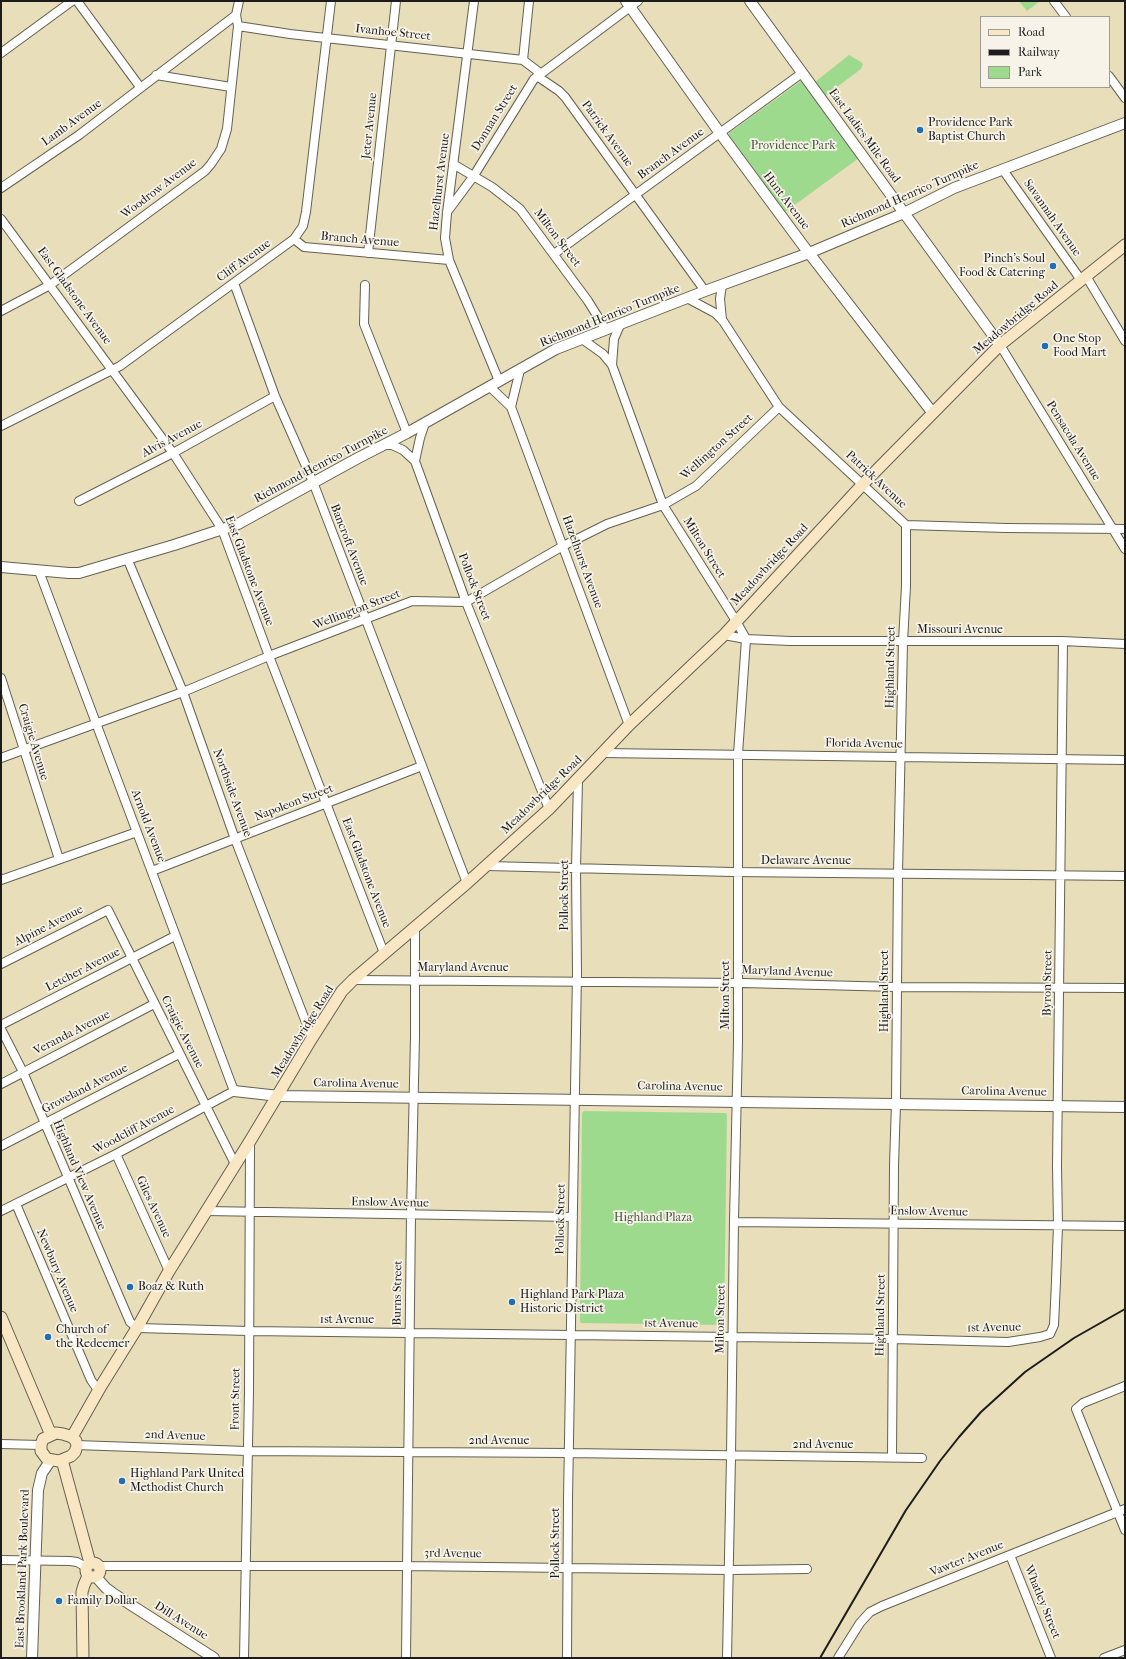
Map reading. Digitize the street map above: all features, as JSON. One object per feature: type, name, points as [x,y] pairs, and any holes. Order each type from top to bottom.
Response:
[{"type":"main road","name":"Meadowbridge Road","points":[[74,1441],[98,1390],[137,1328],[169,1270],[342,992],[353,980],[487,866],[549,809],[630,725],[724,635],[862,484],[1000,345],[1125,245]]},
{"type":"main road","points":[[1,1317],[51,1435]]},
{"type":"main road","points":[[63,1434],[74,1441],[75,1452],[71,1456],[56,1460],[43,1456],[41,1445],[43,1439],[51,1435],[63,1434]]},
{"type":"main road","name":"Dill Avenue","points":[[56,1460],[92,1570]]},
{"type":"main road","points":[[83,1658],[82,1592],[92,1570]]},
{"type":"street","points":[[1,53],[72,1]]},
{"type":"street","points":[[77,1],[140,88]]},
{"type":"street","name":"Woodrow Avenue","points":[[1,311],[50,285],[205,171],[211,164],[221,149],[227,129],[238,26],[236,15],[239,1]]},
{"type":"street","name":"Cliff Avenue","points":[[1,426],[100,375],[114,370],[294,239],[303,226],[306,212],[331,1]]},
{"type":"street","name":"Jeter Avenue","points":[[368,253],[396,1]]},
{"type":"street","name":"Hazelhurst Avenue","points":[[474,1],[445,238],[449,260],[499,381]]},
{"type":"street","points":[[529,1],[523,60],[538,75],[627,4],[638,1]]},
{"type":"street","name":"East Ladies Mile Road","points":[[750,1],[1000,345]]},
{"type":"street","points":[[1054,1],[1065,16]]},
{"type":"street","name":"Hunt Avenue","points":[[627,4],[809,253],[932,412]]},
{"type":"street","name":"Lamb Avenue","points":[[1,188],[80,134],[236,15]]},
{"type":"street","name":"Ivanhoe Street","points":[[238,26],[326,38],[523,60]]},
{"type":"street","name":"Branch Avenue","points":[[554,254],[802,73]]},
{"type":"street","points":[[156,75],[231,86]]},
{"type":"street","name":"Donnan Street","points":[[473,177],[538,75]]},
{"type":"street","name":"Patrick Avenue","points":[[538,75],[566,97],[705,291]]},
{"type":"street","points":[[1110,77],[1125,98]]},
{"type":"street","name":"Richmond Henrico Turnpike","points":[[1,568],[74,573],[174,545],[222,529],[247,519],[358,458],[386,445],[556,349],[705,291],[809,253],[904,213],[954,188],[1125,123]]},
{"type":"street","name":"Milton Street","points":[[453,164],[492,187],[520,209],[588,301],[606,330]]},
{"type":"street","name":"Savannah Avenue","points":[[1003,170],[1083,278],[1125,341]]},
{"type":"street","points":[[447,213],[473,177]]},
{"type":"street","name":"East Gladstone Avenue","points":[[1,219],[114,370],[173,453],[222,529],[269,656],[384,953]]},
{"type":"street","name":"Branch Avenue","points":[[294,239],[304,247],[449,260]]},
{"type":"street","name":"Bancroft Avenue","points":[[234,283],[275,396],[313,482],[467,883]]},
{"type":"street","points":[[365,285],[364,324],[407,433]]},
{"type":"street","name":"Patrick Avenue","points":[[722,285],[720,298],[723,321]]},
{"type":"street","name":"Patrick Avenue","points":[[687,298],[715,313],[723,321],[779,406],[906,525],[1125,529]]},
{"type":"street","name":"Milton Street","points":[[612,365],[614,339],[620,325]]},
{"type":"street","name":"Milton Street","points":[[582,339],[603,354],[612,365],[663,504],[746,639],[738,754],[738,983],[730,1570],[727,1658]]},
{"type":"street","name":"Pensacola Avenue","points":[[1000,345],[1125,549]]},
{"type":"street","points":[[511,407],[520,370]]},
{"type":"street","name":"Hazelhurst Avenue","points":[[489,386],[511,407],[630,725]]},
{"type":"street","name":"Alvis Avenue","points":[[79,501],[173,453],[275,396]]},
{"type":"street","name":"Wellington Street","points":[[1,758],[183,692],[269,656],[412,602],[466,602],[564,546],[607,524],[663,504],[696,486],[779,406]]},
{"type":"street","points":[[415,461],[425,423]]},
{"type":"street","points":[[386,445],[392,445],[403,450],[415,461]]},
{"type":"street","name":"Pollock Street","points":[[415,461],[466,602],[549,809]]},
{"type":"street","name":"Highland Street","points":[[892,1457],[898,873],[903,642],[906,586],[906,525]]},
{"type":"street","name":"Northside Avenue","points":[[127,558],[183,692],[235,839],[312,1038]]},
{"type":"street","name":"Arnold Avenue","points":[[39,571],[234,1091]]},
{"type":"street","name":"Missouri Avenue","points":[[724,635],[746,639],[903,642],[1063,641],[1125,644]]},
{"type":"street","name":"Byron Street","points":[[1054,1325],[1058,1225],[1063,641]]},
{"type":"street","name":"Craigie Avenue","points":[[1,678],[58,859]]},
{"type":"street","name":"Florida Avenue","points":[[602,753],[1125,760]]},
{"type":"street","name":"Napoleon Street","points":[[152,871],[422,766]]},
{"type":"street","name":"Pollock Street","points":[[567,1658],[578,780]]},
{"type":"street","points":[[1,880],[138,832]]},
{"type":"street","name":"Delaware Avenue","points":[[487,866],[737,872],[1125,876]]},
{"type":"street","name":"Craigie Avenue","points":[[108,910],[179,1054],[207,1105],[235,1164]]},
{"type":"street","name":"Alpine Avenue","points":[[1,964],[108,910]]},
{"type":"street","name":"Burns Street","points":[[406,1658],[411,1215],[415,1037],[414,928]]},
{"type":"street","name":"Letcher Avenue","points":[[1,1025],[175,936]]},
{"type":"street","name":"Maryland Avenue","points":[[353,980],[738,983],[897,987],[1125,988]]},
{"type":"street","name":"Veranda Avenue","points":[[1,1084],[154,1004]]},
{"type":"street","name":"Highland View Avenue","points":[[1,1029],[23,1072],[67,1178],[130,1322],[137,1328]]},
{"type":"street","name":"Groveland Avenue","points":[[1,1146],[179,1054]]},
{"type":"street","name":"Carolina Avenue","points":[[234,1091],[278,1096],[1125,1107]]},
{"type":"street","name":"Woodcliff Avenue","points":[[1,1211],[116,1154],[234,1091]]},
{"type":"street","name":"Front Street","points":[[244,1658],[249,1331],[250,1141]]},
{"type":"street","name":"Giles Avenue","points":[[116,1154],[169,1270]]},
{"type":"street","name":"Newbury Avenue","points":[[16,1204],[91,1380],[98,1390]]},
{"type":"street","name":"Enslow Avenue","points":[[206,1211],[250,1213],[573,1217]]},
{"type":"street","name":"Enslow Avenue","points":[[734,1222],[1125,1226]]},
{"type":"street","name":"1st Avenue","points":[[137,1328],[1008,1342],[1050,1334],[1054,1325]]},
{"type":"street","points":[[1125,1386],[1083,1403],[1076,1409],[1121,1510],[1125,1530]]},
{"type":"street","name":"2nd Avenue","points":[[74,1441],[247,1450],[922,1458]]},
{"type":"street","points":[[1,1444],[41,1445]]},
{"type":"street","name":"East Brookland Park Boulevard","points":[[32,1658],[38,1490],[42,1473],[56,1460]]},
{"type":"street","name":"Vawter Avenue","points":[[838,1658],[860,1623],[870,1612],[897,1599],[1121,1510]]},
{"type":"street","name":"Whatley Street","points":[[1010,1555],[1051,1658]]},
{"type":"street","name":"3rd Avenue","points":[[1,1560],[70,1561],[77,1562],[92,1570],[246,1566],[407,1566],[730,1570],[807,1569]]},
{"type":"street","name":"Dill Avenue","points":[[92,1570],[106,1588],[114,1594],[214,1658]]},
{"type":"street","points":[[1104,1658],[1125,1650]]},
{"type":"green space","points":[[1019,1],[1040,1],[1027,11]]},
{"type":"green space","points":[[849,55],[863,64],[861,69],[825,96],[815,82]]},
{"type":"green space","name":"Providence Park","points":[[803,81],[859,158],[785,212],[729,133]]},
{"type":"green space","name":"Highland Plaza","points":[[584,1111],[726,1113],[724,1325],[581,1323],[582,1113]]},
{"type":"railway","points":[[820,1658],[906,1510],[940,1461],[959,1437],[981,1412],[1025,1372],[1074,1338],[1125,1309]]},
{"type":"place","name":"Providence Park Baptist Church","points":[[920,130]]},
{"type":"place","name":"Pinch's Soul Food & Catering","points":[[1053,266]]},
{"type":"place","name":"One Stop Food Mart","points":[[1045,346]]},
{"type":"place","name":"Boaz & Ruth","points":[[130,1287]]},
{"type":"place","name":"Highland Park Plaza Historic District","points":[[512,1302]]},
{"type":"place","name":"Church of the Redeemer","points":[[48,1337]]},
{"type":"place","name":"Highland Park United Methodist Church","points":[[122,1481]]},
{"type":"place","name":"Family Dollar","points":[[59,1601]]}]
